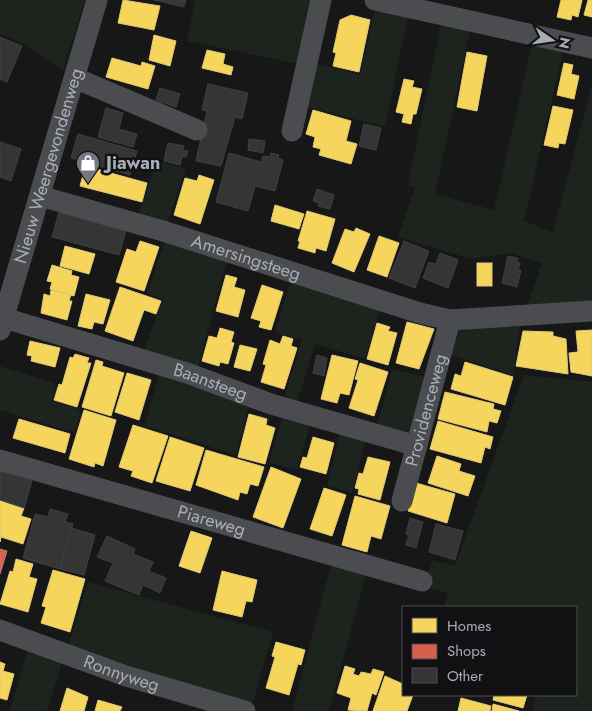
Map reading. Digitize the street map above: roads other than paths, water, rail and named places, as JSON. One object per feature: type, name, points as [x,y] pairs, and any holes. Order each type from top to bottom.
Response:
[{"type":"street","name":"Nieuw Weergevondenweg","points":[[2,324],[97,0]]},
{"type":"street","points":[[292,131],[321,0]]},
{"type":"street","points":[[375,0],[592,48]]},
{"type":"street","points":[[75,78],[197,130]]},
{"type":"street","name":"Amersingsteeg","points":[[40,196],[163,232],[420,313],[450,320],[592,311]]},
{"type":"street","name":"Providenceweg","points":[[402,501],[450,320]]},
{"type":"street","name":"Baansteeg","points":[[2,324],[187,373],[271,404],[417,446]]},
{"type":"street","name":"Piareweg","points":[[0,460],[422,581]]},
{"type":"street","name":"Ronnyweg","points":[[0,630],[126,676],[245,711]]},
{"type":"place","name":"Jiawan","points":[[88,184]]}]
